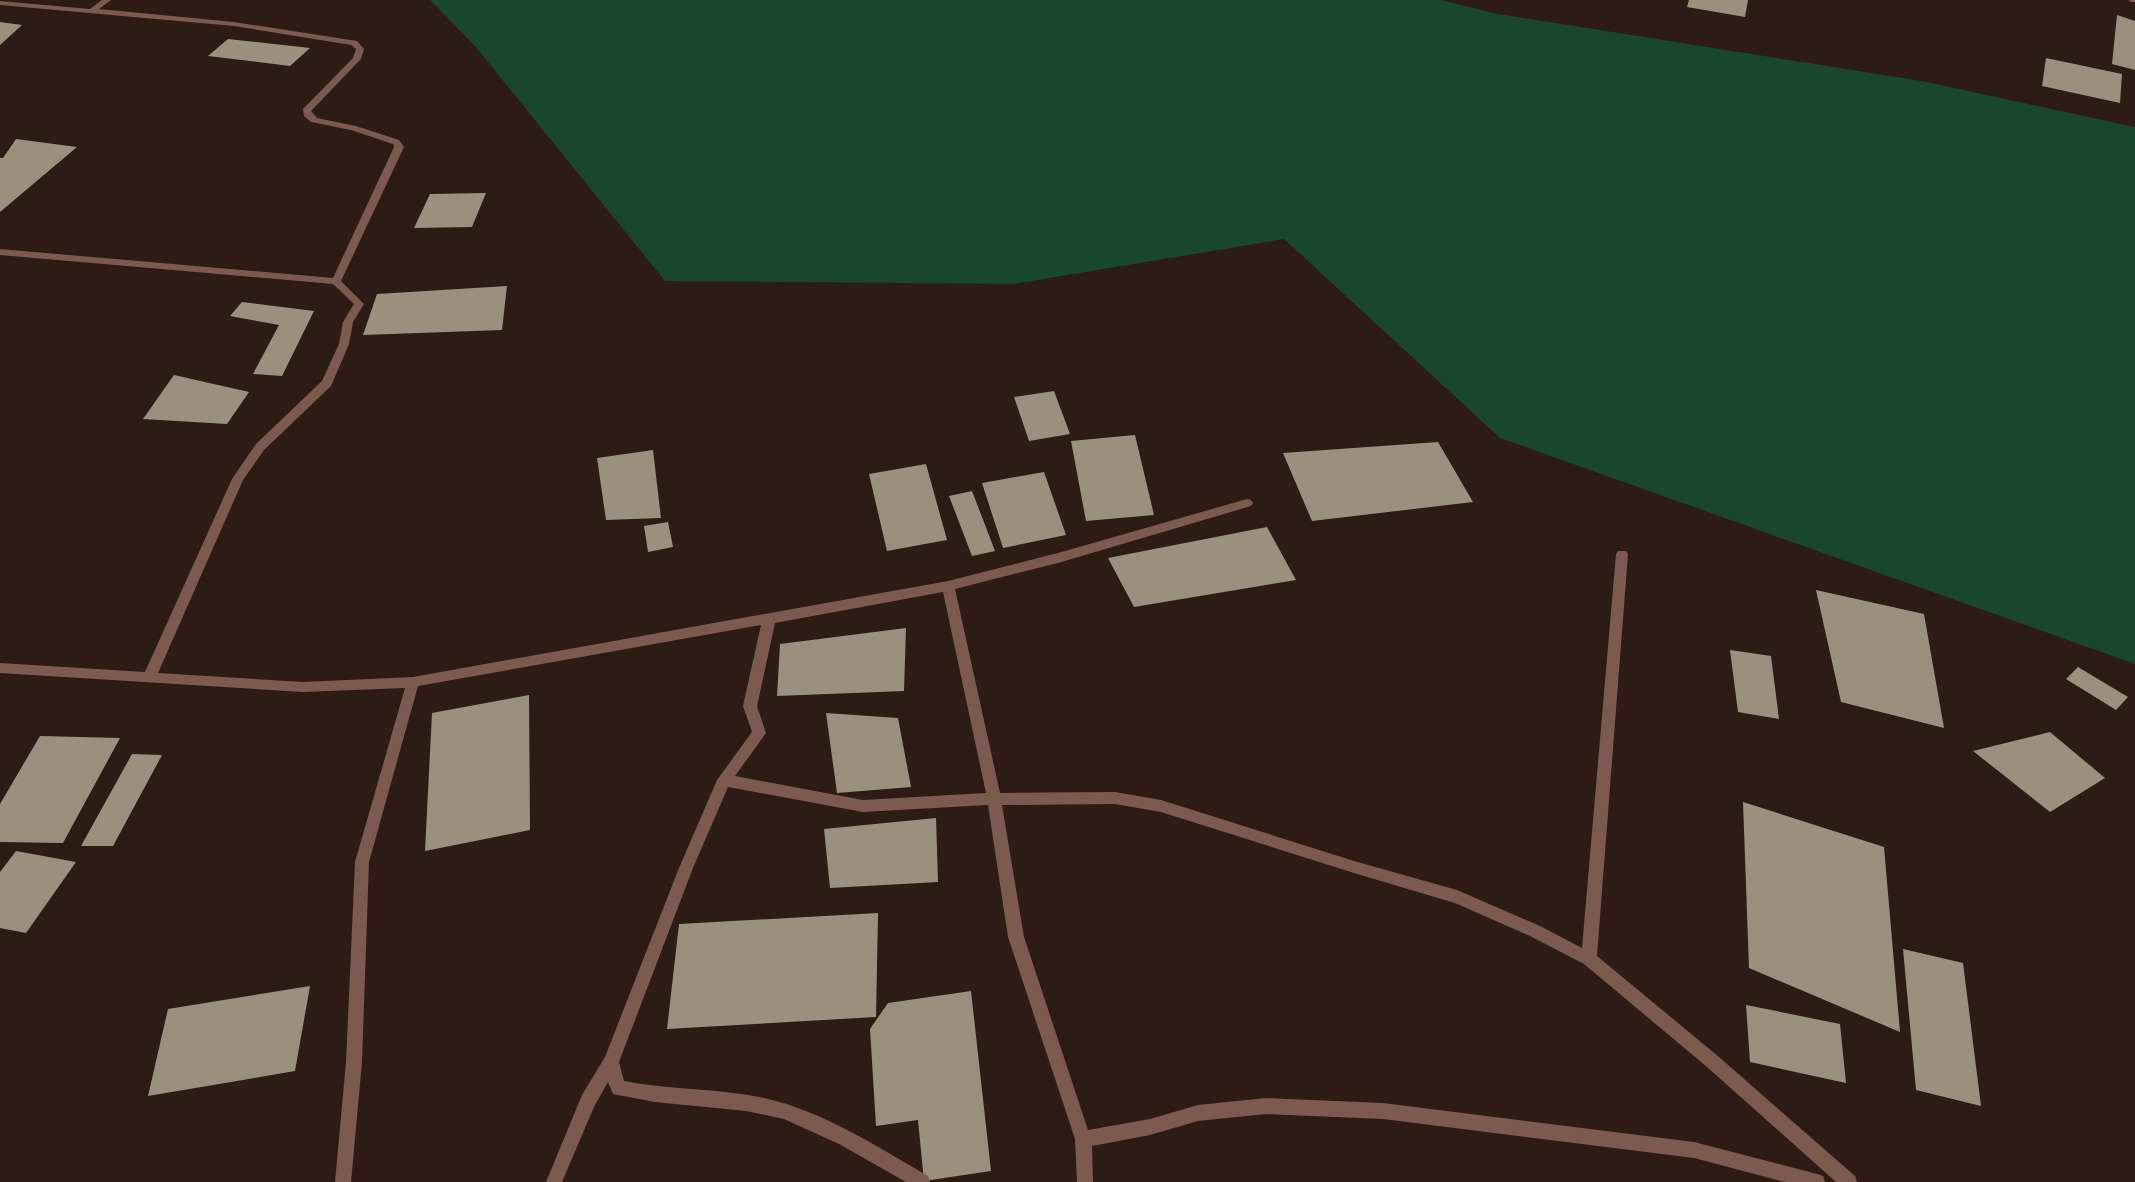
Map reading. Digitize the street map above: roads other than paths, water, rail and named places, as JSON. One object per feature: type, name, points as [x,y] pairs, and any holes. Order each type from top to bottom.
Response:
[{"type":"street","points":[[90,12],[107,0]]},
{"type":"street","points":[[0,4],[234,24],[301,33],[354,43],[360,49],[357,60],[306,110],[308,116],[314,120],[353,128],[396,142],[399,146],[336,281]]},
{"type":"street","points":[[0,252],[336,281],[359,304],[348,322],[344,344],[327,383],[260,447],[238,479],[149,676]]},
{"type":"street","points":[[0,668],[303,687],[413,682],[948,586],[1058,558],[1247,503]]},
{"type":"street","points":[[1589,959],[1622,554]]},
{"type":"street","points":[[948,586],[994,799],[1016,937],[1083,1139],[1085,1182]]},
{"type":"street","points":[[554,1182],[588,1101],[611,1062],[686,868],[724,780],[759,733],[750,706],[769,618]]},
{"type":"street","points":[[343,1182],[354,1062],[362,862],[413,682]]},
{"type":"street","points":[[724,780],[863,806],[994,799],[1115,798],[1161,806],[1456,897],[1535,931],[1589,959],[1713,1062],[1849,1182]]},
{"type":"street","points":[[611,1062],[619,1088],[642,1094],[764,1106],[801,1117],[871,1152],[922,1182]]},
{"type":"street","points":[[1083,1139],[1150,1127],[1198,1113],[1266,1106],[1383,1111],[1694,1150],[1816,1182]]}]
